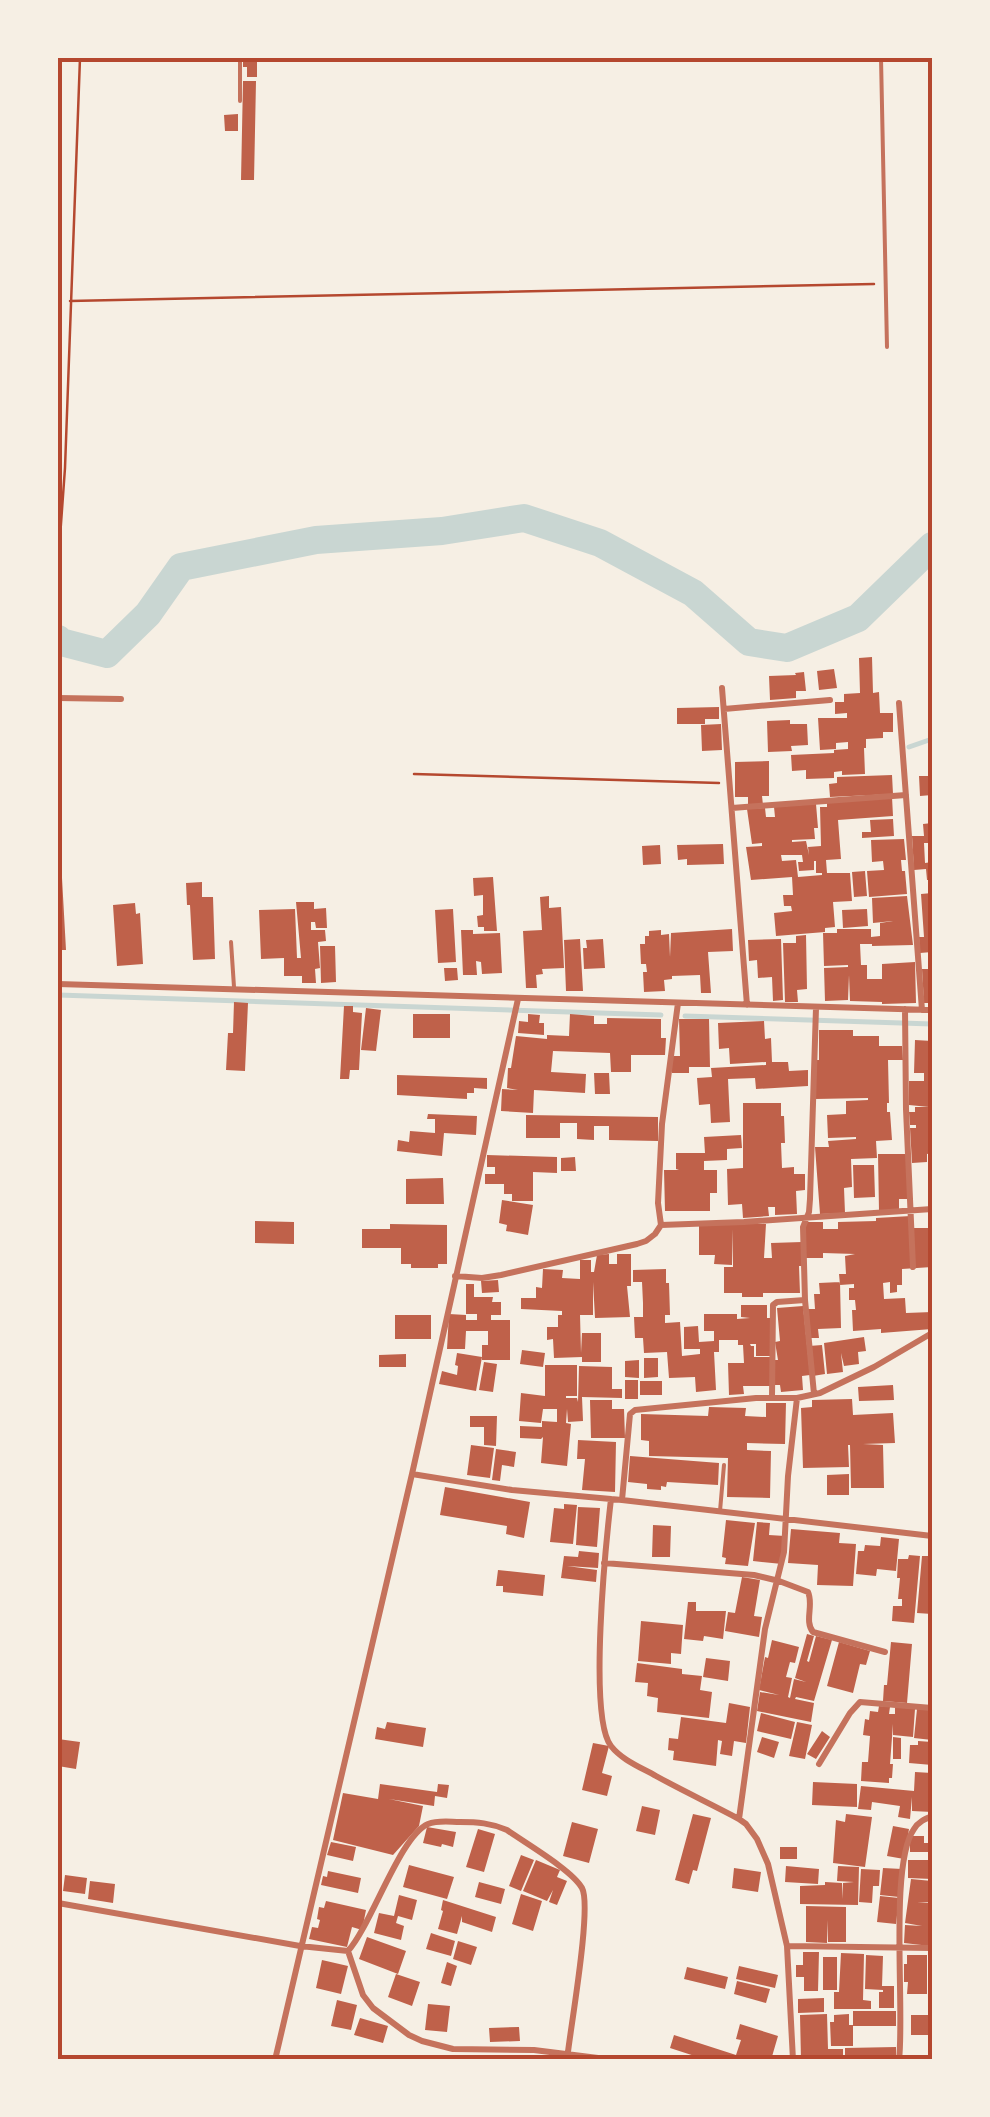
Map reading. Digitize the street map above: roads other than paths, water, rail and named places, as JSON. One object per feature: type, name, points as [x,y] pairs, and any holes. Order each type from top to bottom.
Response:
[{"type":"street","points":[[722,688],[747,1004]]},
{"type":"street","points":[[58,698],[121,699]]},
{"type":"street","points":[[724,709],[830,700]]},
{"type":"street","points":[[899,703],[922,1010]]},
{"type":"street","points":[[732,808],[906,795]]},
{"type":"street","points":[[58,984],[747,1004],[815,1012],[932,1010]]},
{"type":"street","points":[[275,2060],[518,1000]]},
{"type":"street","points":[[661,1225],[658,1193],[662,1124],[678,1003]]},
{"type":"street","points":[[905,1009],[913,1268]]},
{"type":"street","points":[[814,1394],[802,1226],[810,1200],[815,1012]]},
{"type":"street","points":[[455,1276],[489,1277],[626,1247],[646,1241],[661,1225],[932,1209]]},
{"type":"street","points":[[772,1397],[773,1305],[805,1300]]},
{"type":"street","points":[[622,1500],[632,1411],[814,1394],[874,1367],[932,1333]]},
{"type":"street","points":[[739,1819],[765,1630],[784,1552],[798,1398]]},
{"type":"street","points":[[412,1474],[526,1492],[932,1536]]},
{"type":"street","points":[[611,1499],[604,1563],[601,1699],[606,1739],[624,1758],[739,1819],[764,1850],[786,1946],[792,2060]]},
{"type":"street","points":[[604,1563],[778,1580],[808,1592],[808,1625],[812,1632],[885,1652]]},
{"type":"street","points":[[819,1764],[860,1702],[932,1708]]},
{"type":"street","points":[[898,2060],[902,1870],[909,1838],[918,1824],[932,1816]]},
{"type":"street","points":[[348,1952],[419,1830],[437,1822],[478,1822],[507,1830],[583,1889],[582,1945],[568,2052]]},
{"type":"street","points":[[58,1903],[348,1952]]},
{"type":"street","points":[[786,1946],[932,1948]]},
{"type":"street","points":[[348,1952],[363,1994],[373,2008],[422,2041],[453,2049],[568,2052],[614,2060]]},
{"type":"lane","points":[[240,58],[240,101]]},
{"type":"lane","points":[[881,58],[887,346]]},
{"type":"lane","points":[[231,942],[234,990]]},
{"type":"lane","points":[[720,1511],[724,1465]]},
{"type":"waterway","points":[[58,639],[107,654],[148,614],[181,567],[316,540],[442,531],[524,518],[600,543],[693,593],[749,642],[787,648],[858,618],[932,546]]},
{"type":"waterway","points":[[909,747],[932,739]]},
{"type":"waterway","points":[[58,995],[661,1015]]},
{"type":"waterway","points":[[685,1016],[932,1024]]}]
